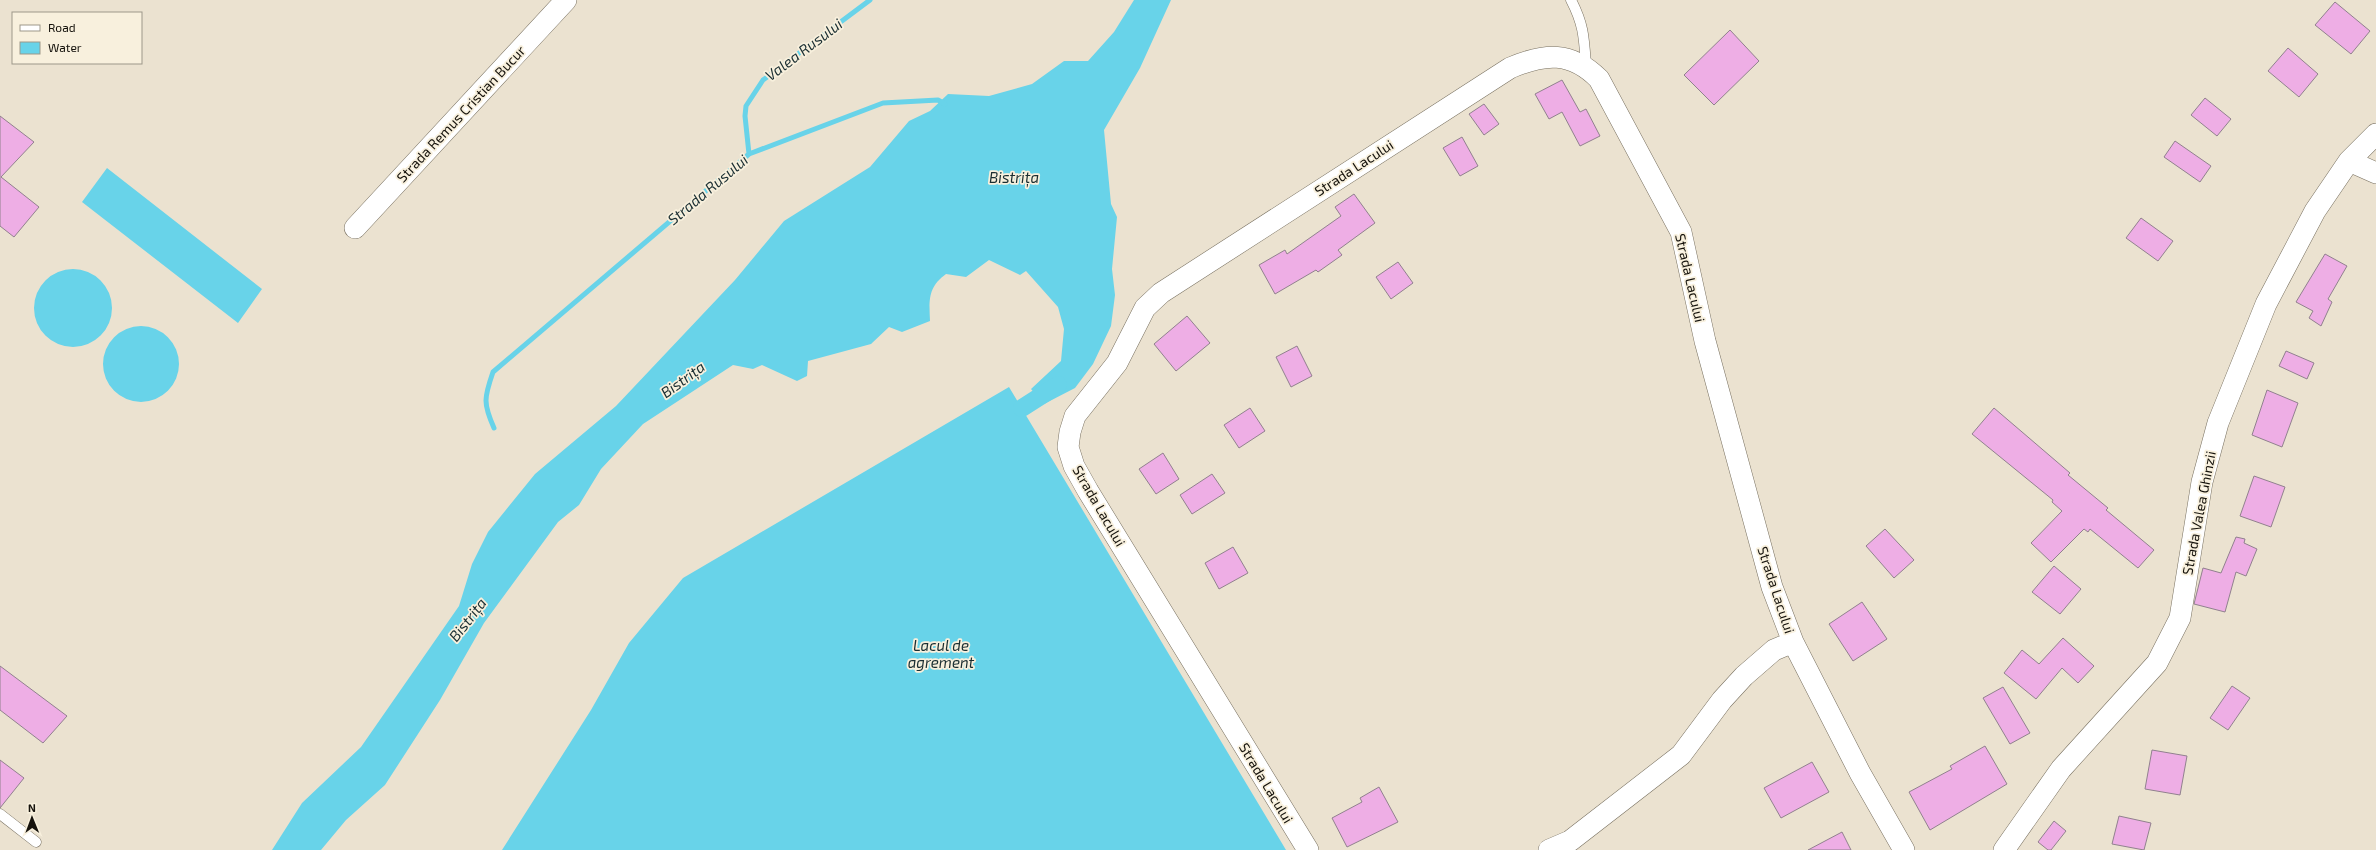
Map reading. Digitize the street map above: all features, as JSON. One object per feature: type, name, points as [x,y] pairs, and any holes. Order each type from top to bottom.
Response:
[{"type":"street","name":"Strada Remus Cristian Bucur","points":[[355,228],[566,0]]},
{"type":"street","name":"Strada Lacului","points":[[1308,850],[1074,466],[1068,447],[1070,432],[1075,416],[1117,363],[1145,308],[1161,293],[1510,68],[1525,62],[1564,57],[1586,66],[1599,78],[1681,232],[1704,341],[1772,588],[1793,642],[1860,774],[1904,850]]},
{"type":"street","name":"Strada Valea Ghinzii","points":[[2004,850],[2062,769],[2157,664],[2180,618],[2202,482],[2218,423],[2266,304],[2315,211],[2349,161],[2376,134]]},
{"type":"street","points":[[2349,161],[2376,173]]},
{"type":"street","name":"Strada Lacului","points":[[1550,850],[1570,841],[1681,754],[1722,700],[1744,676],[1774,650],[1793,642]]},
{"type":"lane","points":[[1571,0],[1581,20],[1584,31],[1586,66]]},
{"type":"lane","points":[[0,814],[36,842]]},
{"type":"water","name":"Bistrița","points":[[1134,0],[1171,0],[1140,68],[1104,130],[1111,204],[1117,217],[1112,269],[1115,295],[1111,326],[1093,364],[1075,388],[1044,404],[1031,389],[1061,361],[1064,329],[1058,307],[1026,271],[1020,275],[989,260],[966,277],[946,274],[940,279],[931,294],[930,321],[902,332],[889,327],[871,344],[808,361],[807,376],[797,381],[762,365],[753,369],[733,365],[643,424],[601,469],[579,505],[558,522],[484,623],[440,700],[385,785],[346,820],[321,850],[272,850],[302,803],[361,747],[459,606],[472,564],[488,532],[535,474],[616,406],[735,280],[784,221],[870,167],[909,121],[930,111],[948,94],[989,96],[1032,84],[1064,61],[1088,61],[1114,32]]},
{"type":"water","points":[[107,168],[262,289],[238,323],[82,202]]},
{"type":"water","points":[[73,269],[88,272],[95,276],[105,286],[109,293],[112,308],[109,323],[105,330],[95,340],[88,344],[73,347],[58,344],[51,340],[41,330],[37,323],[34,308],[37,293],[41,286],[51,276],[58,272]]},
{"type":"water","points":[[141,326],[155,329],[168,337],[176,350],[179,364],[176,378],[168,391],[155,399],[141,402],[127,399],[114,391],[106,378],[103,364],[106,350],[114,337],[127,329]]},
{"type":"water","name":"Lacul de agrement","points":[[1009,387],[1286,850],[502,850],[591,710],[629,643],[683,578]]},
{"type":"building","points":[[2335,2],[2370,31],[2351,54],[2315,25]]},
{"type":"building","points":[[1730,30],[1759,61],[1714,105],[1684,75]]},
{"type":"building","points":[[2288,48],[2318,74],[2299,97],[2268,71]]},
{"type":"building","points":[[1562,80],[1580,112],[1586,109],[1600,136],[1580,146],[1562,112],[1549,119],[1535,94]]},
{"type":"building","points":[[2205,98],[2231,119],[2217,136],[2191,115]]},
{"type":"building","points":[[1484,104],[1499,124],[1484,135],[1469,114]]},
{"type":"building","points":[[0,116],[34,142],[1,177],[39,207],[14,237],[0,226]]},
{"type":"building","points":[[1462,137],[1478,166],[1460,176],[1443,148]]},
{"type":"building","points":[[2175,141],[2211,166],[2200,182],[2164,157]]},
{"type":"building","points":[[1354,194],[1375,223],[1338,250],[1342,255],[1318,272],[1316,270],[1275,294],[1259,265],[1285,250],[1287,254],[1341,216],[1335,207]]},
{"type":"building","points":[[2141,218],[2173,241],[2158,261],[2126,238]]},
{"type":"building","points":[[2325,254],[2347,266],[2328,299],[2332,302],[2321,326],[2309,318],[2313,311],[2296,302]]},
{"type":"building","points":[[1398,262],[1413,283],[1391,299],[1376,277]]},
{"type":"building","points":[[1187,316],[1210,343],[1176,371],[1154,344]]},
{"type":"building","points":[[1297,346],[1312,376],[1291,387],[1276,357]]},
{"type":"building","points":[[2286,351],[2314,363],[2307,379],[2279,366]]},
{"type":"building","points":[[2267,390],[2298,403],[2282,447],[2252,435]]},
{"type":"building","points":[[1250,408],[1265,431],[1239,448],[1224,425]]},
{"type":"building","points":[[1994,408],[2070,473],[2068,475],[2108,508],[2106,510],[2154,550],[2138,568],[2090,529],[2088,532],[2084,529],[2051,562],[2031,543],[2062,511],[2052,502],[2053,500],[1972,434]]},
{"type":"building","points":[[1163,453],[1179,479],[1156,494],[1139,469]]},
{"type":"building","points":[[1212,474],[1225,493],[1192,514],[1180,495]]},
{"type":"building","points":[[2254,476],[2285,487],[2271,527],[2240,516]]},
{"type":"building","points":[[1885,529],[1914,560],[1894,578],[1866,546]]},
{"type":"building","points":[[2236,537],[2245,539],[2244,543],[2257,549],[2246,576],[2236,572],[2225,612],[2194,604],[2203,568],[2221,573]]},
{"type":"building","points":[[1233,547],[1248,573],[1219,589],[1205,563]]},
{"type":"building","points":[[2054,566],[2081,589],[2060,614],[2032,592]]},
{"type":"building","points":[[1862,602],[1887,639],[1853,661],[1829,624]]},
{"type":"building","points":[[2063,638],[2094,666],[2078,683],[2062,668],[2036,699],[2004,673],[2022,650],[2039,664]]},
{"type":"building","points":[[0,666],[67,716],[43,743],[0,710]]},
{"type":"building","points":[[2232,686],[2250,698],[2228,730],[2210,718]]},
{"type":"building","points":[[2003,687],[2030,733],[2010,744],[1983,698]]},
{"type":"building","points":[[1985,746],[2007,784],[1930,830],[1909,792],[1952,769],[1950,766]]},
{"type":"building","points":[[2152,750],[2187,756],[2180,795],[2145,789]]},
{"type":"building","points":[[0,760],[24,778],[0,808]]},
{"type":"building","points":[[1812,762],[1829,792],[1781,818],[1764,788]]},
{"type":"building","points":[[1379,787],[1398,822],[1347,847],[1332,818],[1362,802],[1360,798]]},
{"type":"building","points":[[2119,816],[2151,823],[2144,850],[2112,844]]},
{"type":"building","points":[[2054,821],[2066,831],[2051,850],[2048,850],[2038,842]]},
{"type":"building","points":[[1842,832],[1851,850],[1808,850]]},
{"type":"waterway","name":"Valea Rusului","points":[[749,154],[745,116],[746,106],[763,80],[870,0]]},
{"type":"waterway","name":"Strada Rusului","points":[[494,428],[486,406],[486,395],[493,372],[749,154],[883,103],[938,100],[945,104]]},
{"type":"waterway","points":[[1022,408],[1058,385]]}]
